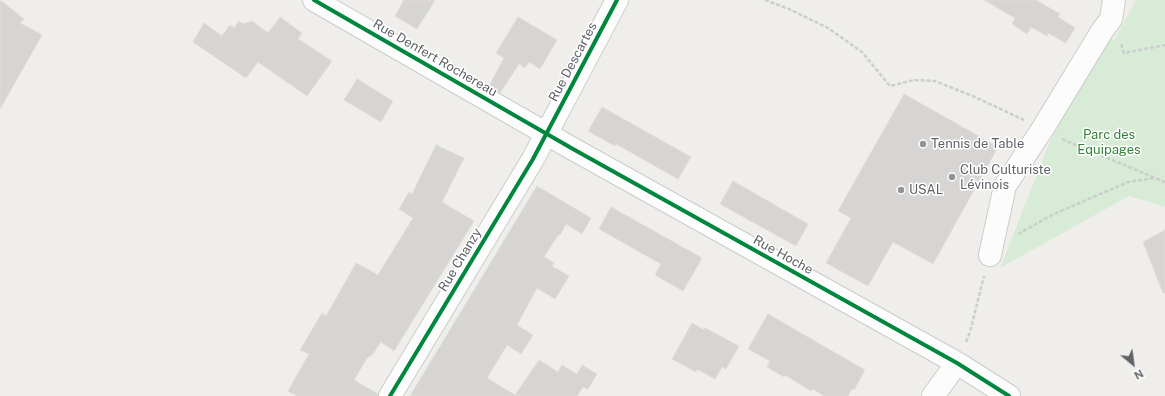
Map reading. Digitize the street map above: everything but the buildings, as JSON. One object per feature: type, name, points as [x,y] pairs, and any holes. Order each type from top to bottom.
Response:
[{"type":"street","name":"Rue Denfert Rochereau","points":[[314,0],[546,133]]},
{"type":"street","name":"Rue Descartes","points":[[546,133],[617,0]]},
{"type":"street","points":[[990,255],[1005,186],[1111,19],[1114,0]]},
{"type":"street","name":"Rue Hoche","points":[[546,133],[957,363],[1009,396]]},
{"type":"street","name":"Rue Chanzy","points":[[390,396],[533,159],[546,133]]},
{"type":"street","points":[[933,396],[957,363]]},
{"type":"path","points":[[765,0],[789,9],[828,28],[862,52],[890,86],[914,80],[935,82],[975,97],[1043,128],[1065,140],[1165,182]]},
{"type":"path","points":[[1124,53],[1165,45]]},
{"type":"path","points":[[1017,235],[1054,214],[1128,182],[1155,178]]},
{"type":"path","points":[[957,363],[970,332],[990,255]]},
{"type":"green space","name":"Parc des Equipages","points":[[1136,0],[1165,0],[1165,207],[1129,196],[1000,268],[1062,111],[1107,39],[1114,40]]},
{"type":"cycle path","points":[[314,0],[573,149],[957,363],[1009,396]]},
{"type":"cycle path","points":[[390,396],[533,159],[617,0]]},
{"type":"place","name":"Tennis de Table","points":[[923,144]]},
{"type":"place","name":"Club Culturiste Lévinois","points":[[952,177]]},
{"type":"place","name":"USAL","points":[[901,190]]}]
